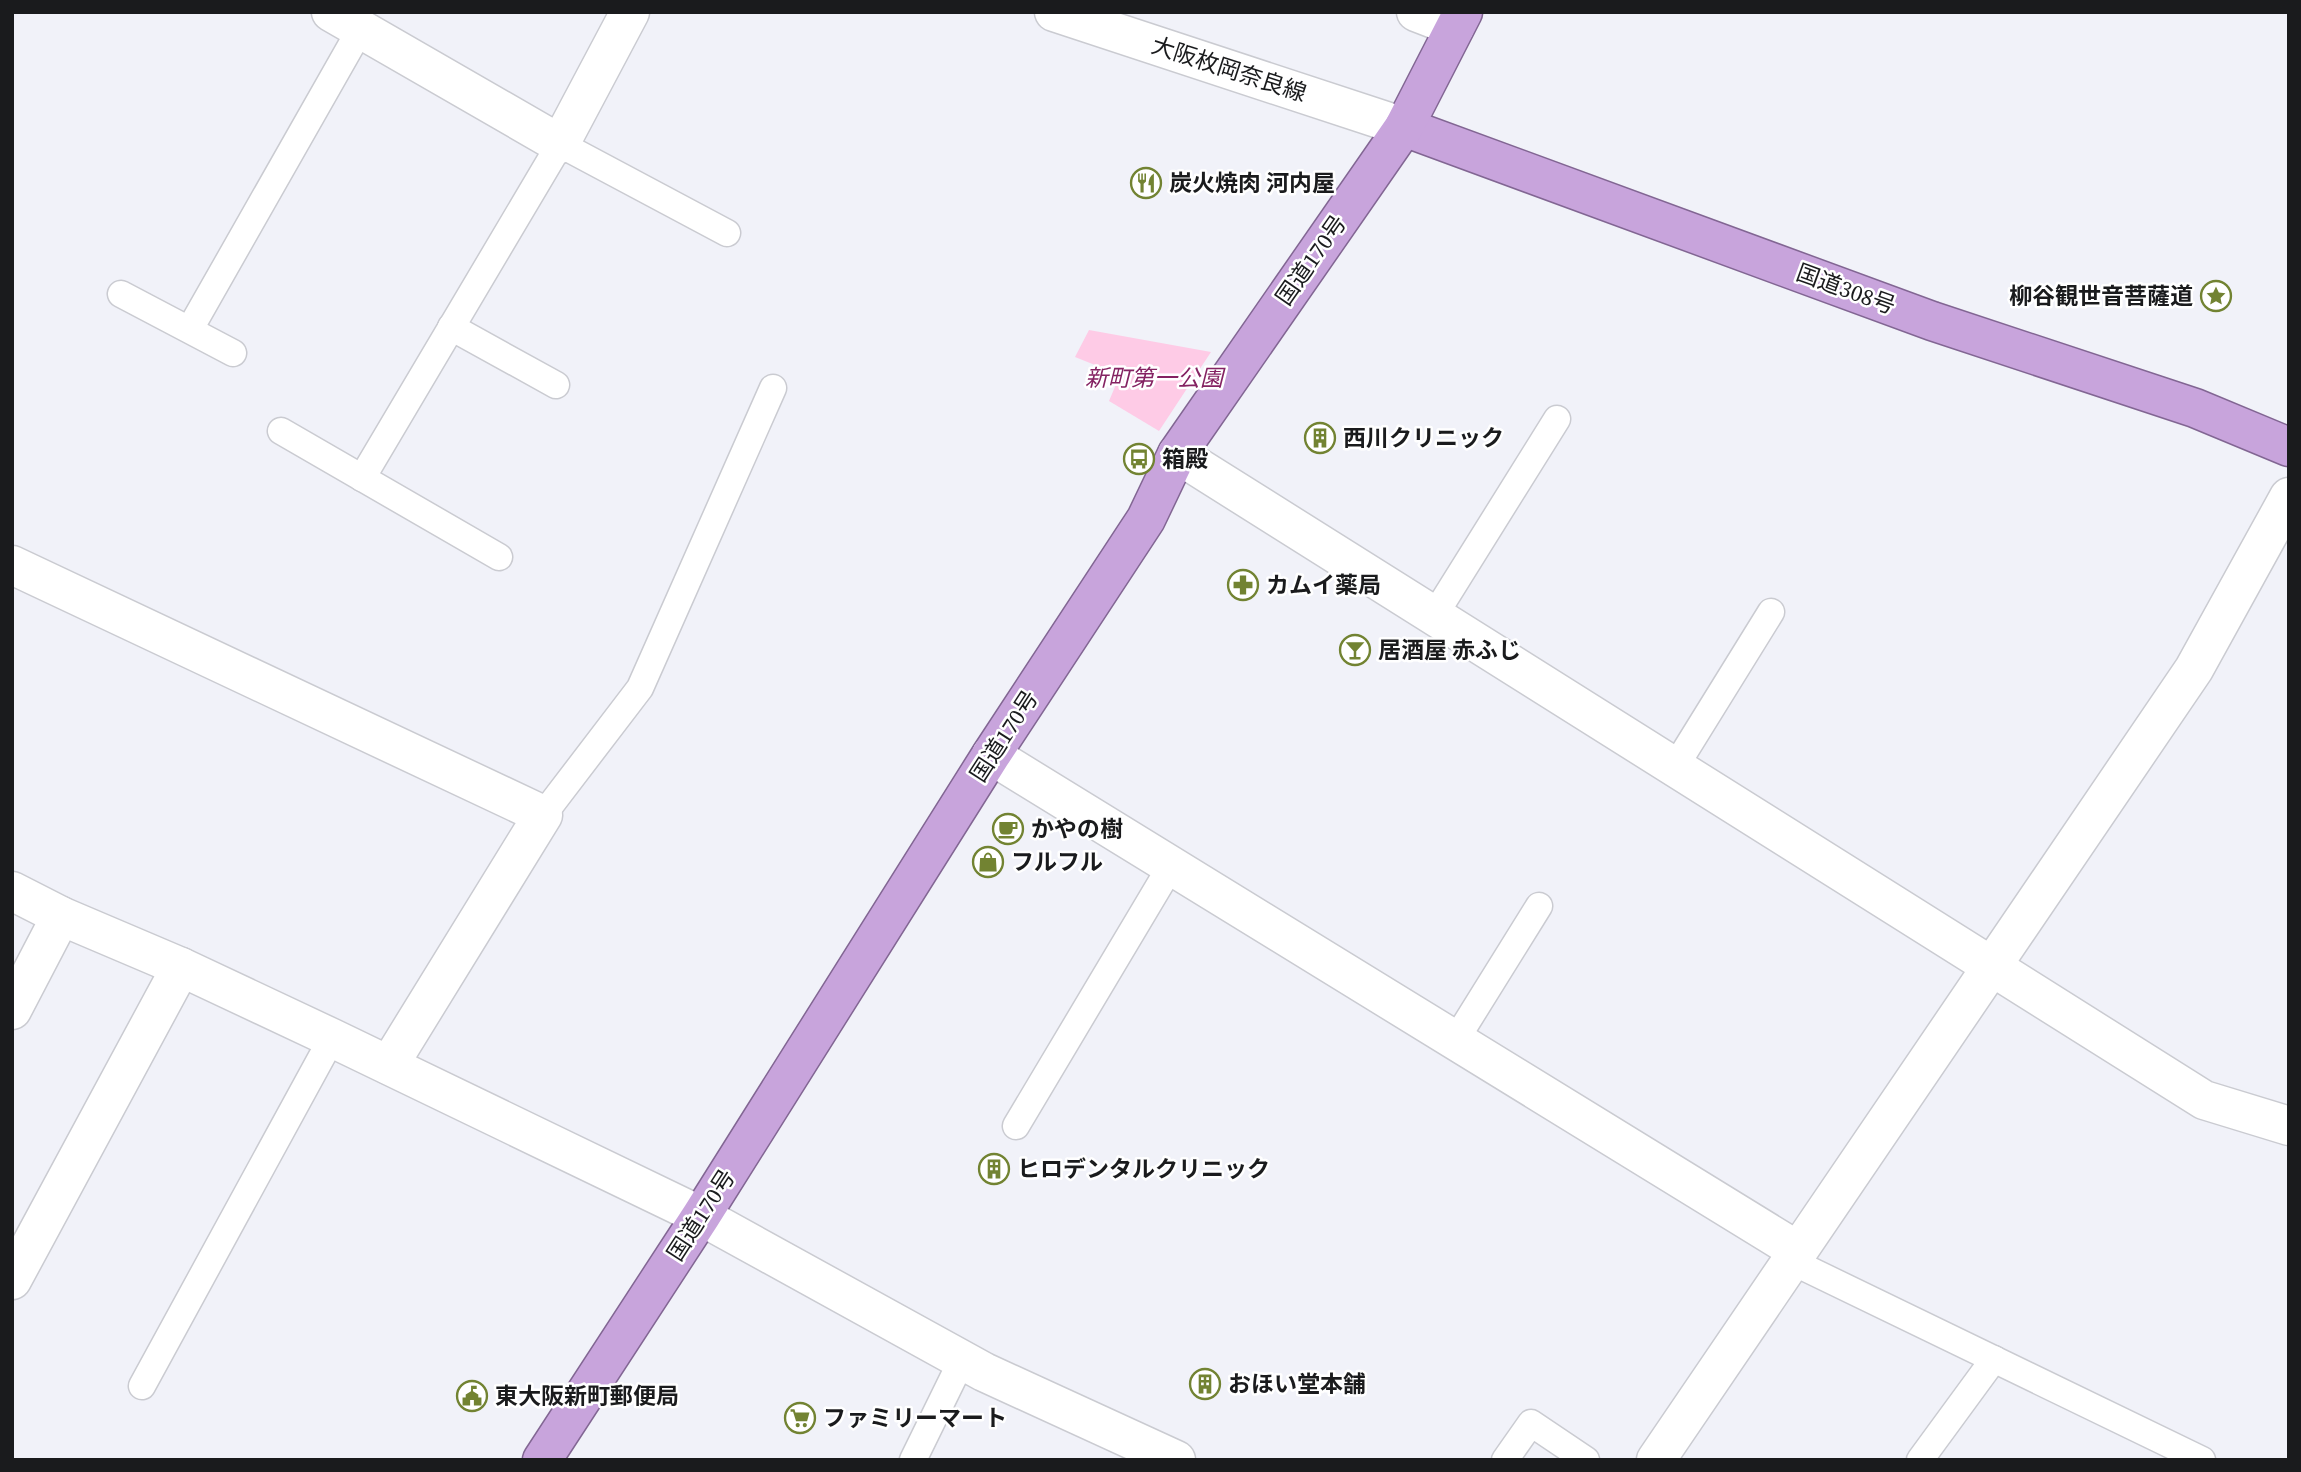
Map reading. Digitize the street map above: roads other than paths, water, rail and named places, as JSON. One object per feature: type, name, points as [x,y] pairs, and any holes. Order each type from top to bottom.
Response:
[{"type":"highway","name":"国道170号","points":[[542,1460],[701,1216],[992,755],[1146,519],[1177,454],[1404,127],[1459,20]]},
{"type":"highway","name":"国道308号","points":[[1404,127],[1932,321],[2195,408],[2289,447]]},
{"type":"street","points":[[345,21],[560,144],[630,12]]},
{"type":"street","name":"大阪枚岡奈良線","points":[[1054,12],[1404,127]]},
{"type":"street","points":[[1416,12],[1459,20]]},
{"type":"street","points":[[1177,454],[2204,1100],[2289,1126]]},
{"type":"street","points":[[1656,1460],[2194,669],[2289,496]]},
{"type":"street","points":[[12,565],[543,815],[389,1065]]},
{"type":"street","points":[[992,755],[1455,1041],[1794,1256]]},
{"type":"street","points":[[12,891],[61,916],[181,967],[332,1038],[701,1216],[1133,1451],[1176,1460]]},
{"type":"street","points":[[12,1010],[61,916]]},
{"type":"street","points":[[12,1280],[181,967]]},
{"type":"lane","points":[[190,329],[345,21]]},
{"type":"lane","points":[[362,478],[560,144],[727,233]]},
{"type":"lane","points":[[121,294],[233,352]]},
{"type":"lane","points":[[451,327],[556,385]]},
{"type":"lane","points":[[543,815],[640,688],[773,388]]},
{"type":"lane","points":[[1434,616],[1557,419]]},
{"type":"lane","points":[[281,431],[499,557]]},
{"type":"lane","points":[[1675,767],[1772,612]]},
{"type":"lane","points":[[1016,1126],[1171,866]]},
{"type":"lane","points":[[1455,1041],[1539,906]]},
{"type":"lane","points":[[142,1386],[332,1038]]},
{"type":"lane","points":[[1794,1256],[1994,1359],[2202,1460]]},
{"type":"lane","points":[[1920,1460],[1994,1359]]},
{"type":"lane","points":[[913,1460],[962,1360]]},
{"type":"lane","points":[[1505,1460],[1531,1423],[1586,1460]]},
{"type":"place","name":"炭火焼肉 河内屋","points":[[1146,183]]},
{"type":"place","name":"柳谷観世音菩薩道","points":[[2216,296]]},
{"type":"place","name":"西川クリニック","points":[[1320,438]]},
{"type":"place","name":"箱殿","points":[[1139,459]]},
{"type":"place","name":"カムイ薬局","points":[[1243,585]]},
{"type":"place","name":"居酒屋 赤ふじ","points":[[1355,650]]},
{"type":"place","name":"かやの樹","points":[[1008,829]]},
{"type":"place","name":"フルフル","points":[[988,862]]},
{"type":"place","name":"ヒロデンタルクリニック","points":[[994,1169]]},
{"type":"place","name":"おほい堂本舗","points":[[1205,1384]]},
{"type":"place","name":"東大阪新町郵便局","points":[[472,1396]]},
{"type":"place","name":"ファミリーマート","points":[[800,1418]]},
{"type":"park label","name":"新町第一公園","points":[[1154,378]]}]
